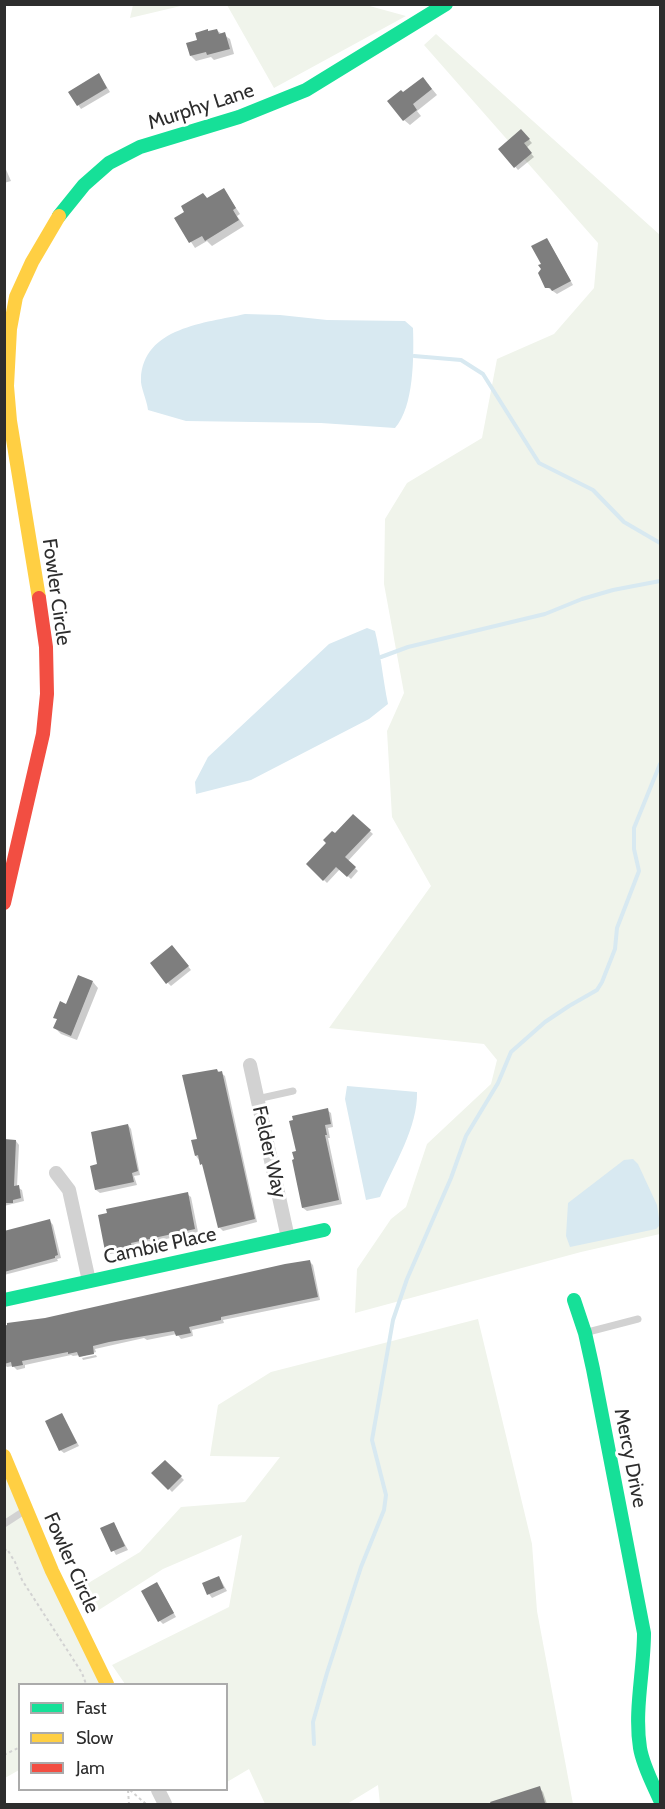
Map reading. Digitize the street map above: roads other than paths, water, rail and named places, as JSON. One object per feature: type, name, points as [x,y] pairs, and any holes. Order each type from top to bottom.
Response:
[{"type":"street","name":"Murphy Lane","points":[[10,295],[62,212],[84,184],[109,163],[140,147],[239,117],[306,90],[446,4]]},
{"type":"street","name":"Fowler Circle","points":[[4,903],[43,734],[46,694],[42,614],[12,432],[7,386],[10,295]]},
{"type":"street","name":"Felder Way","points":[[250,1065],[288,1238]]},
{"type":"street","points":[[57,1173],[69,1190],[89,1281]]},
{"type":"street","name":"Cambie Place","points":[[4,1300],[324,1230]]},
{"type":"street","name":"Mercy Drive","points":[[574,1300],[585,1333],[644,1633],[644,1661],[637,1722],[640,1750],[660,1800]]},
{"type":"street","name":"Fowler Circle","points":[[4,1456],[52,1571],[107,1683]]},
{"type":"lane","points":[[257,1099],[293,1091]]},
{"type":"lane","points":[[585,1333],[638,1319]]},
{"type":"lane","points":[[4,1524],[26,1509]]},
{"type":"waterway","points":[[414,356],[461,360],[483,374],[539,463],[593,490],[624,522],[660,543]]},
{"type":"waterway","points":[[381,657],[408,647],[545,614],[582,599],[613,590],[660,581]]},
{"type":"waterway","points":[[314,1744],[313,1722],[327,1673],[361,1567],[384,1510],[386,1495],[372,1440],[393,1320],[407,1279],[451,1178],[466,1136],[498,1083],[511,1052],[545,1022],[597,990],[602,982],[615,949],[617,928],[639,871],[634,849],[634,828],[660,764]]}]
